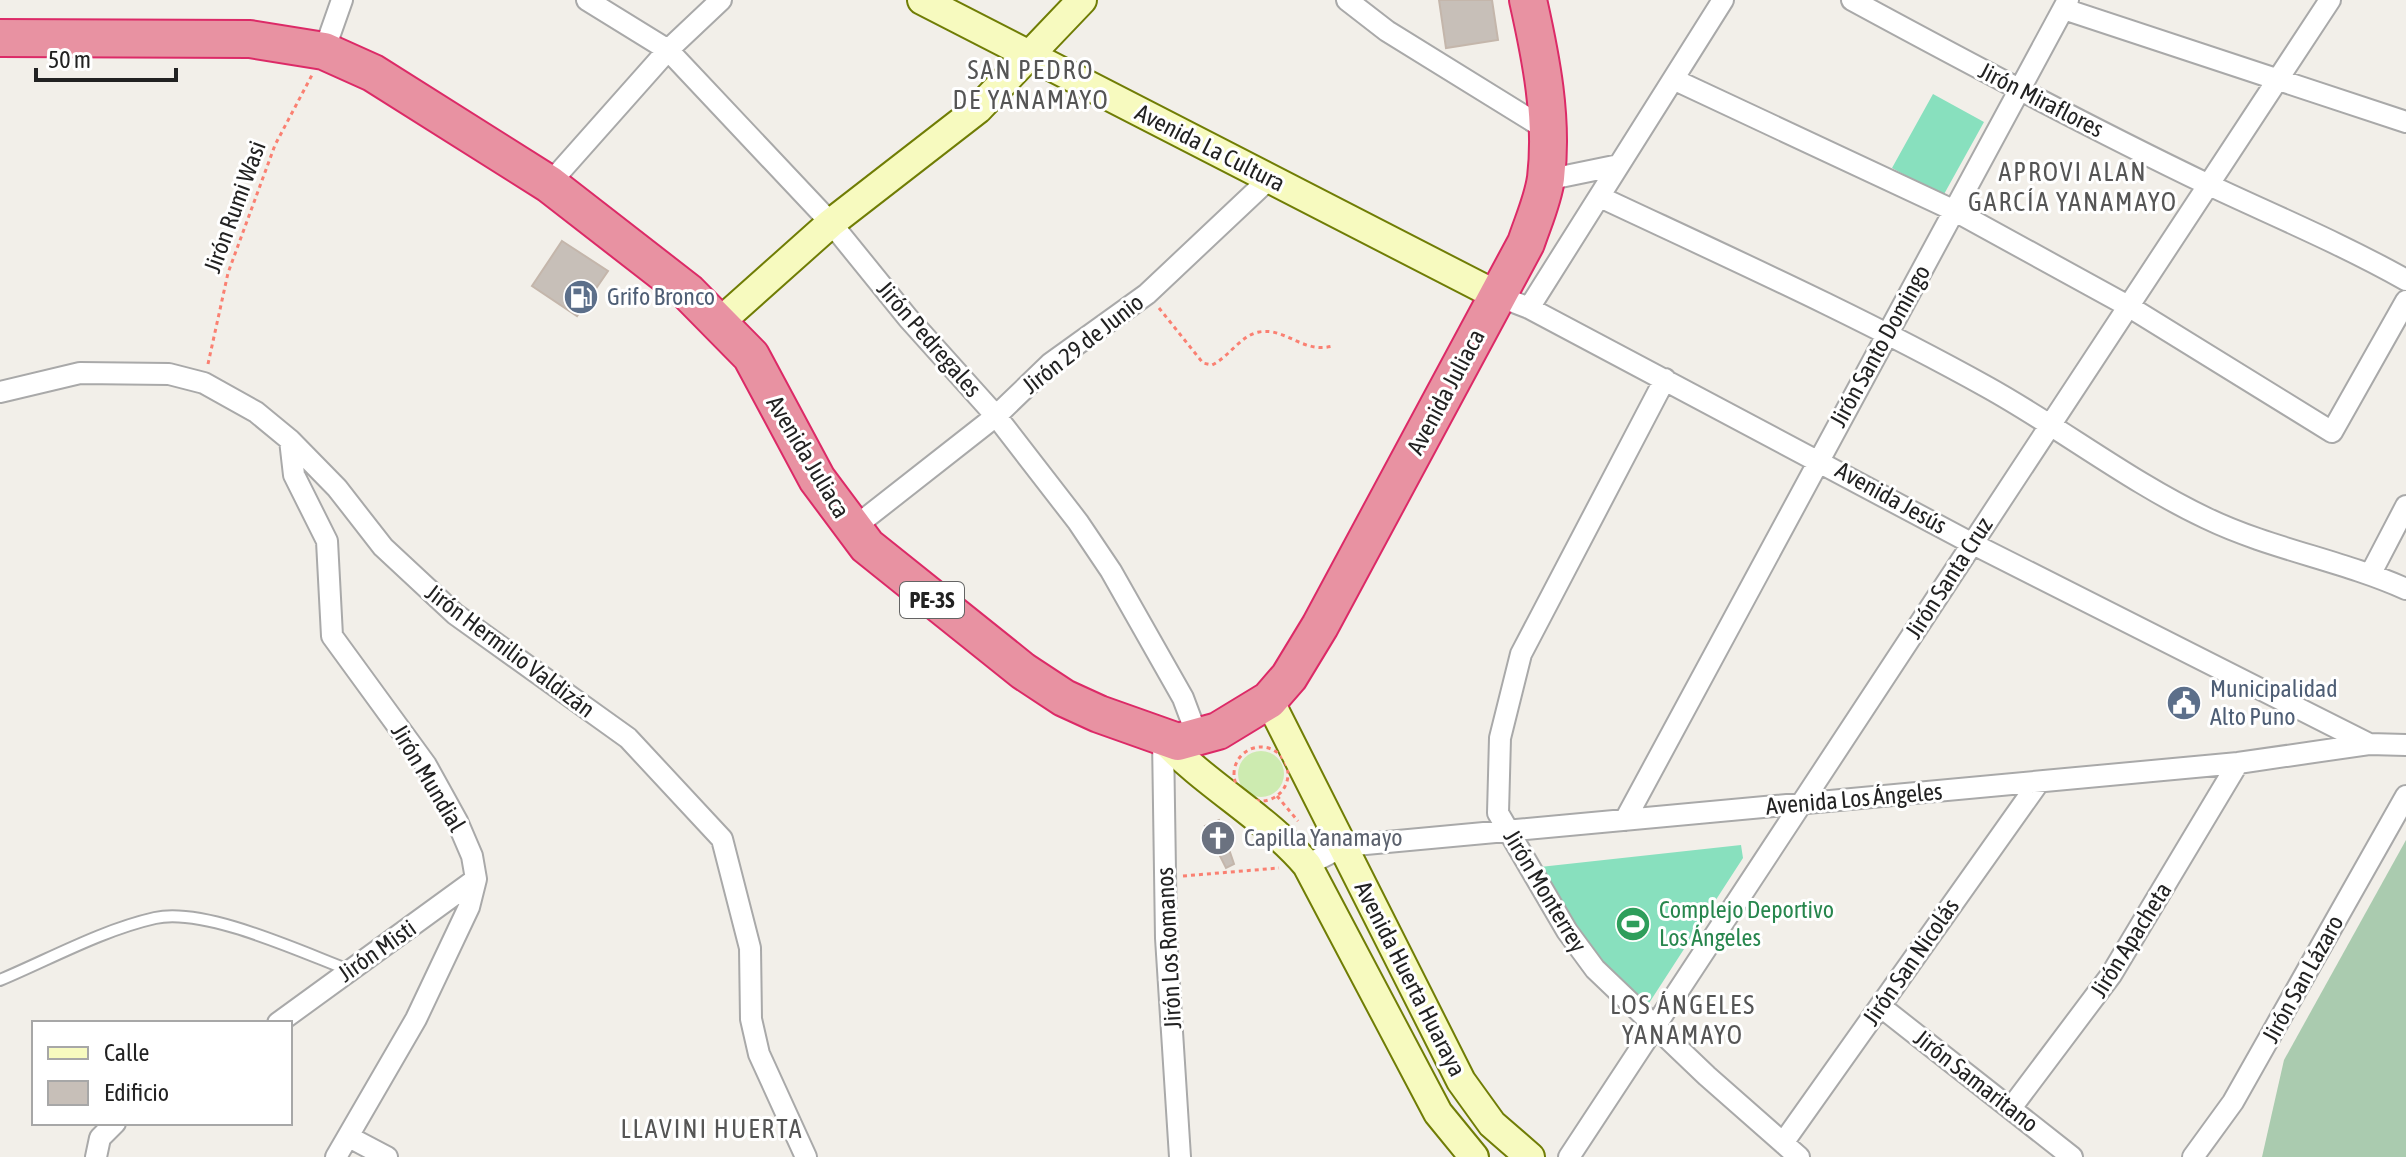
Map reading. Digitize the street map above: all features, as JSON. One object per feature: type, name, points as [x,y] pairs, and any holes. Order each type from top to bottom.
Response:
[{"type":"highway","name":"Avenida Juliaca","points":[[0,38],[250,39],[324,51],[373,73],[549,184],[624,239],[720,322],[751,356],[796,443],[852,529],[899,574],[1044,686],[1099,714],[1181,738],[1235,723],[1269,700],[1305,653],[1513,302],[1526,243],[1546,180],[1547,130],[1540,53],[1528,0]]},
{"type":"street","points":[[324,51],[342,0]]},
{"type":"street","name":"Jirón Pedregales","points":[[587,0],[668,50],[831,223],[908,318],[996,416],[1078,522],[1111,571],[1177,685],[1181,738]]},
{"type":"street","points":[[549,184],[668,50],[721,0]]},
{"type":"street","name":"Avenida La Cultura","points":[[922,0],[1513,302]]},
{"type":"street","points":[[720,322],[831,223],[978,109],[1082,0]]},
{"type":"street","points":[[1347,0],[1387,31],[1547,130]]},
{"type":"street","points":[[1513,302],[1600,197],[1723,0]]},
{"type":"street","name":"Jirón Miraflores","points":[[1852,0],[2019,90],[2208,185],[2352,250],[2406,280]]},
{"type":"street","name":"Jirón Santa Cruz","points":[[1569,1157],[2330,0]]},
{"type":"street","points":[[2066,4],[2406,122]]},
{"type":"street","name":"Jirón Santo Domingo","points":[[1625,820],[2066,4]]},
{"type":"street","points":[[1675,80],[1955,211],[2128,306],[2332,432],[2406,301]]},
{"type":"street","points":[[1546,180],[1619,165]]},
{"type":"street","name":"Jirón 29 de Junio","points":[[852,529],[996,416],[1051,363],[1147,294],[1269,179]]},
{"type":"street","points":[[1600,197],[1889,332],[2053,423],[2175,503],[2205,518],[2237,533],[2371,573],[2406,589]]},
{"type":"street","name":"Avenida Jesús","points":[[1513,302],[1818,459],[1971,543],[2369,744]]},
{"type":"street","name":"Jirón Hermilio Valdizán","points":[[0,392],[80,373],[169,374],[204,383],[256,412],[290,440],[337,488],[383,547],[437,599],[628,738],[722,839],[750,948],[751,1019],[759,1054],[806,1157]]},
{"type":"street","name":"Jirón Monterrey","points":[[1665,379],[1530,634],[1513,678],[1497,772],[1498,813],[1581,952],[1707,1076],[1799,1157]]},
{"type":"street","name":"Jirón Mundial","points":[[290,440],[294,475],[315,510],[327,541],[332,636],[426,765],[457,821],[472,856],[476,879]]},
{"type":"street","points":[[2371,573],[2406,506]]},
{"type":"street","name":"Avenida Huerta Huaraya","points":[[1269,700],[1470,1096],[1492,1124],[1530,1157]]},
{"type":"street","name":"Avenida Huerta Huaraya","points":[[1181,738],[1191,769],[1290,847],[1307,865],[1438,1113],[1474,1157]]},
{"type":"street","name":"Jirón Los Romanos","points":[[1180,1157],[1164,878],[1181,738]]},
{"type":"street","name":"Avenida Los Ángeles","points":[[1307,865],[1344,846],[2238,763],[2369,744],[2406,745]]},
{"type":"street","name":"Jirón Apacheta","points":[[2011,1108],[2111,975],[2238,763]]},
{"type":"street","name":"Jirón San Nicolás","points":[[1783,1143],[2039,782]]},
{"type":"street","name":"Jirón San Lázaro","points":[[2193,1157],[2241,1090],[2406,796]]},
{"type":"street","points":[[336,1157],[416,1019],[469,907],[476,879]]},
{"type":"street","name":"Jirón Misti","points":[[281,1021],[476,879]]},
{"type":"street","name":"Jirón Samaritano","points":[[1880,1006],[2072,1157]]},
{"type":"street","points":[[96,1157],[100,1138],[113,1125]]},
{"type":"street","points":[[349,1137],[387,1157]]},
{"type":"lane","points":[[0,980],[156,918],[196,919],[226,927],[349,970]]},
{"type":"path","name":"Jirón Rumi Wasi","points":[[204,383],[228,273],[275,145],[324,51]]},
{"type":"path","points":[[1147,294],[1203,363],[1212,365],[1223,360],[1247,337],[1259,332],[1273,333],[1308,348],[1333,346]]},
{"type":"path","points":[[1268,748],[1282,757],[1288,773],[1277,796],[1262,801],[1240,791],[1234,776],[1244,754],[1268,748]]},
{"type":"path","points":[[1277,796],[1298,821]]},
{"type":"path","points":[[1164,878],[1307,865]]},
{"type":"green space","points":[[1933,94],[1984,122],[1943,196],[1892,168]]},
{"type":"green space","points":[[1261,751],[1277,758],[1284,774],[1277,790],[1261,797],[1245,790],[1238,774],[1245,758]]},
{"type":"green space","points":[[2406,840],[2406,1157],[2262,1157],[2284,1060]]},
{"type":"green space","name":"Complejo Deportivo Los Ángeles","points":[[1741,845],[1743,858],[1640,1017],[1596,973],[1540,867]]},
{"type":"building","points":[[1439,0],[1492,0],[1498,40],[1446,48]]},
{"type":"building","points":[[562,241],[608,271],[577,316],[532,286]]},
{"type":"building","name":"Capilla Yanamayo","points":[[1219,820],[1234,864],[1226,868],[1205,826]]},
{"type":"place","name":"Grifo Bronco","points":[[581,297]]},
{"type":"place","name":"Municipalidad Alto Puno","points":[[2184,703]]},
{"type":"place","name":"Capilla Yanamayo","points":[[1218,838]]},
{"type":"place","name":"Complejo Deportivo Los Ángeles","points":[[1633,924]]},
{"type":"district","name":"SAN PEDRO DE YANAMAYO","points":[[1031,85]]},
{"type":"district","name":"APROVI ALAN GARCÍA YANAMAYO","points":[[2073,187]]},
{"type":"district","name":"LOS ÁNGELES YANAMAYO","points":[[1683,1020]]},
{"type":"district","name":"LLAVINI HUERTA","points":[[712,1129]]}]
